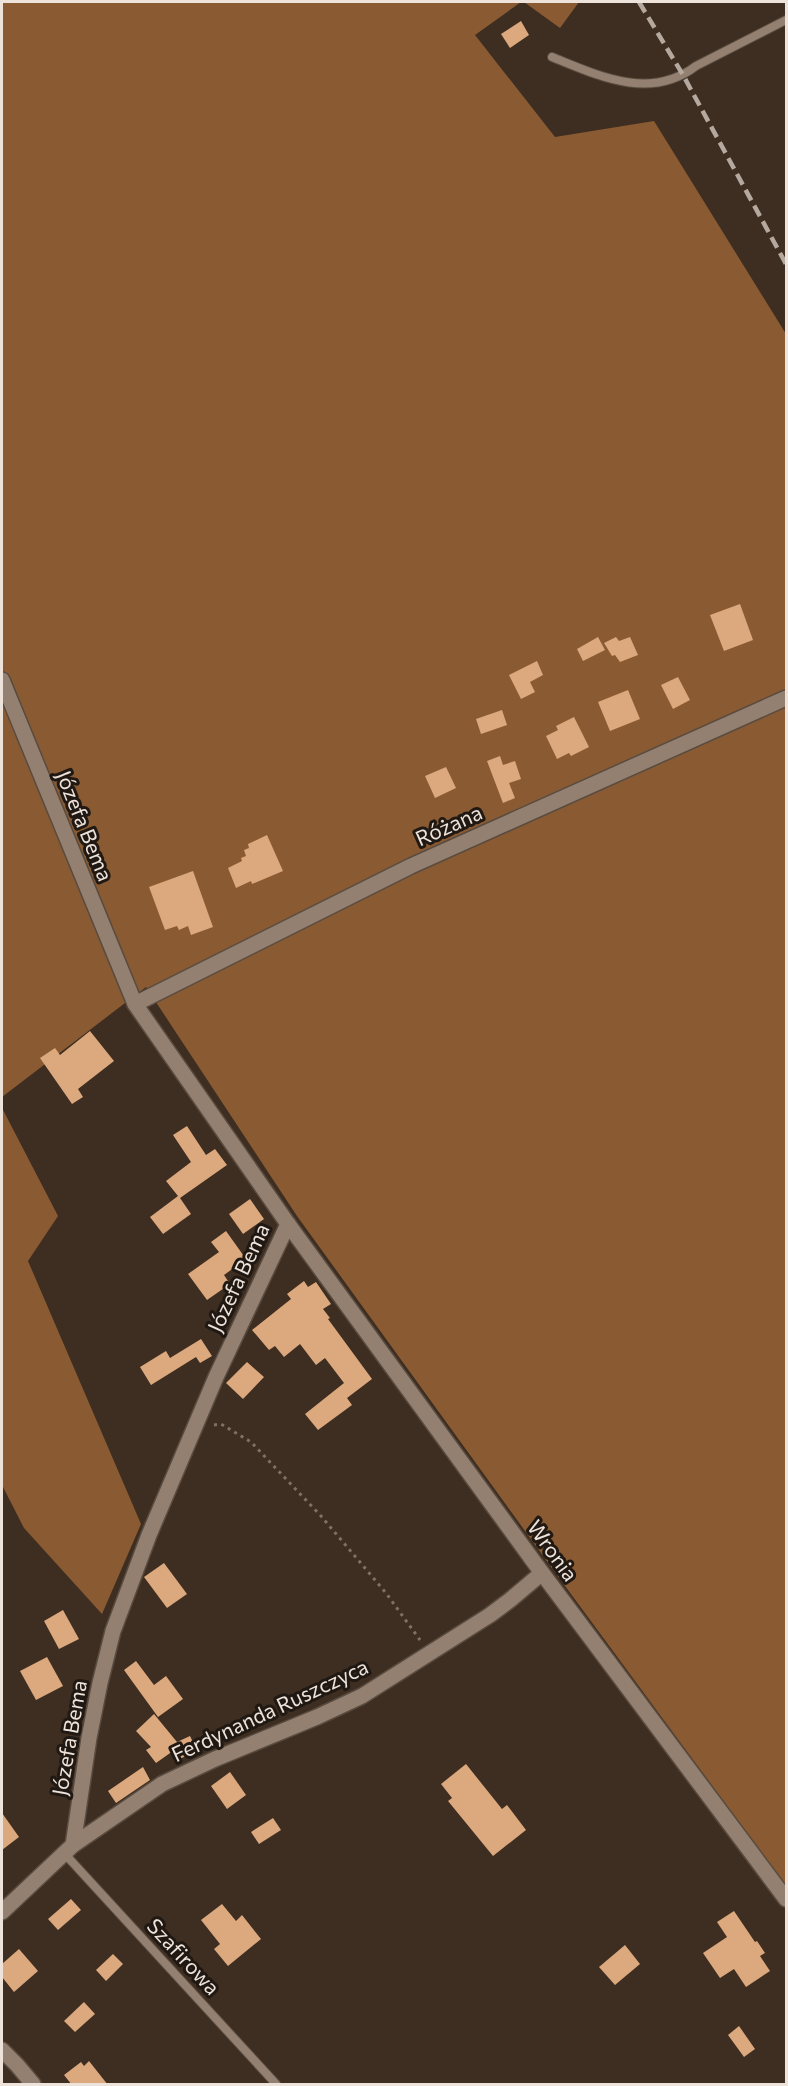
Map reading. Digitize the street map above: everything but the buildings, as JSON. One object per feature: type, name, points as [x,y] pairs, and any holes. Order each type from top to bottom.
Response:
[{"type":"street","name":"Józefa Bema","points":[[2,680],[135,1004],[288,1224],[194,1427],[148,1535],[113,1631],[100,1683],[68,1849]]},
{"type":"street","name":"Różana","points":[[135,1004],[411,866],[786,698]]},
{"type":"street","name":"Wronia","points":[[288,1224],[542,1573],[786,1899]]},
{"type":"street","name":"Ferdynanda Ruszczyca","points":[[68,1849],[162,1784],[215,1759],[317,1718],[353,1700],[429,1654],[510,1600],[542,1573]]},
{"type":"street","points":[[2,1912],[68,1849]]},
{"type":"street","points":[[2,2050],[33,2085]]},
{"type":"lane","points":[[552,57],[605,79],[642,85],[683,75],[696,66],[786,20]]},
{"type":"lane","name":"Szafirowa","points":[[68,1849],[276,2085]]},
{"type":"path","points":[[194,1427],[221,1424],[251,1442],[321,1516],[386,1593],[429,1654]]},
{"type":"shaded area","points":[[2,2],[521,2],[475,35],[555,137],[654,121],[786,334],[786,1886],[297,1216],[146,987],[2,1097]]},
{"type":"shaded area","points":[[524,2],[579,2],[560,28]]},
{"type":"shaded area","points":[[2,1108],[58,1216],[28,1261],[141,1524],[102,1614],[24,1528],[2,1485]]},
{"type":"railway","points":[[639,2],[683,75],[786,264]]}]
